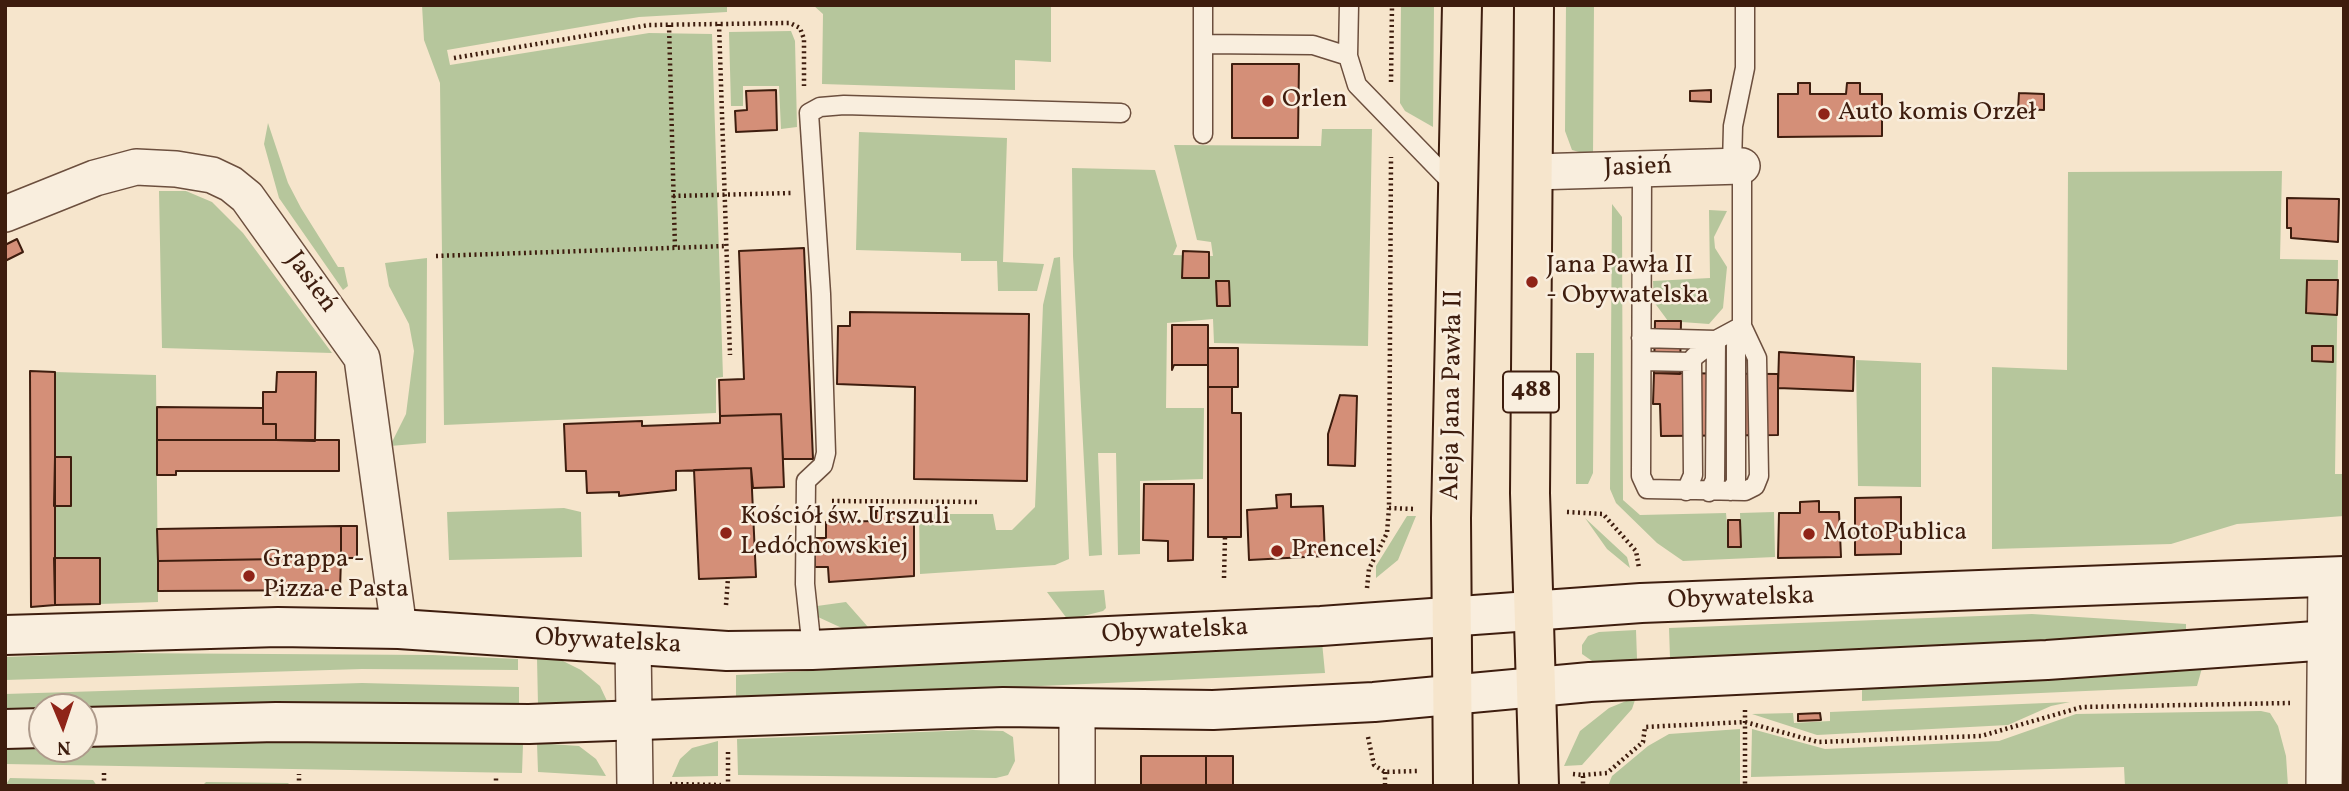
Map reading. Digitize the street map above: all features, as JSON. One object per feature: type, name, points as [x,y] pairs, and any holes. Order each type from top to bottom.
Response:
[{"type":"main road","name":"Aleja Jana Pawła II","points":[[1453,786],[1450,617],[1462,5]]},
{"type":"main road","name":"488","points":[[1534,5],[1530,493],[1539,786]]},
{"type":"main road","name":"Obywatelska","points":[[5,635],[278,627],[399,629],[727,651],[812,650],[1450,617],[1641,603],[2335,576]]},
{"type":"main road","points":[[98,727],[634,721],[1003,707],[1213,710],[1374,702],[1590,682],[2048,660],[2334,639]]},
{"type":"main road","points":[[5,729],[28,728]]},
{"type":"street","name":"Jasień","points":[[1533,172],[1737,166]]},
{"type":"street","name":"Jasień","points":[[5,214],[95,178],[136,167],[176,169],[212,175],[231,184],[247,197],[362,358],[399,629]]},
{"type":"street","points":[[2324,786],[2324,702],[2334,639],[2335,576]]},
{"type":"street","points":[[633,644],[634,721],[649,785]]},
{"type":"street","points":[[1077,708],[1077,786]]},
{"type":"lane","points":[[1203,5],[1203,134]]},
{"type":"lane","points":[[1349,5],[1349,56],[1357,85],[1460,191]]},
{"type":"lane","points":[[1642,169],[1643,484],[1653,491],[1745,491],[1755,486],[1759,475],[1757,358],[1742,326],[1737,166],[1733,126],[1745,68],[1745,5]]},
{"type":"lane","points":[[1203,44],[1312,45],[1349,56]]},
{"type":"lane","points":[[812,650],[805,584],[806,481],[824,465],[826,453],[821,294],[809,113],[820,107],[844,105],[1121,113]]},
{"type":"lane","points":[[1686,491],[1693,475],[1692,362],[1694,357],[1716,340],[1742,326]]},
{"type":"lane","points":[[1642,338],[1716,340]]},
{"type":"lane","points":[[1709,492],[1715,480],[1716,340]]},
{"type":"lane","points":[[1642,360],[1692,362]]},
{"type":"path","points":[[1368,583],[1369,569],[1387,533],[1389,508],[1392,5]]},
{"type":"path","points":[[454,58],[649,25],[790,23],[800,28],[804,39],[804,101],[809,113]]},
{"type":"path","points":[[719,24],[730,355]]},
{"type":"path","points":[[669,25],[675,248]]},
{"type":"path","points":[[673,196],[813,193]]},
{"type":"path","points":[[436,256],[727,246]]},
{"type":"path","points":[[806,501],[979,502]]},
{"type":"path","points":[[1389,508],[1416,509]]},
{"type":"path","points":[[1582,512],[1603,514],[1636,551],[1640,570]]},
{"type":"path","points":[[1224,578],[1225,537]]},
{"type":"path","points":[[726,605],[728,578]]},
{"type":"path","points":[[1583,775],[1606,773],[1643,742],[1646,727],[1745,722],[1818,742],[1981,736],[2082,707],[2324,702]]},
{"type":"path","points":[[1745,709],[1745,786]]},
{"type":"path","points":[[1368,738],[1374,765],[1385,772],[1393,772]]},
{"type":"path","points":[[649,785],[724,784],[727,748]]},
{"type":"path","points":[[104,772],[104,786]]},
{"type":"path","points":[[1385,772],[1385,786]]},
{"type":"path","points":[[299,774],[299,786]]},
{"type":"path","points":[[496,778],[496,786]]},
{"type":"green space","points":[[422,5],[727,5],[727,12],[639,17],[447,50],[450,65],[649,33],[712,34],[723,377],[716,378],[716,413],[444,425],[440,83],[424,40]]},
{"type":"green space","points":[[813,5],[1051,5],[1051,62],[1015,60],[1015,90],[822,84],[823,14]]},
{"type":"green space","points":[[1401,5],[1434,5],[1433,127],[1405,111],[1400,103]]},
{"type":"green space","points":[[1566,5],[1594,5],[1593,156],[1572,150],[1565,131]]},
{"type":"green space","points":[[791,31],[795,41],[797,127],[781,129],[779,86],[743,86],[743,106],[731,106],[729,32]]},
{"type":"green space","points":[[268,123],[288,183],[301,208],[338,267],[344,267],[348,286],[343,290],[279,198],[264,144]]},
{"type":"green space","points":[[1322,129],[1372,129],[1368,346],[1214,343],[1213,319],[1167,323],[1166,408],[1204,408],[1203,479],[1140,481],[1140,554],[1118,555],[1116,453],[1098,453],[1102,555],[1089,556],[1073,256],[1072,168],[1155,170],[1177,246],[1173,255],[1213,256],[1211,242],[1197,240],[1174,145],[1321,146]]},
{"type":"green space","points":[[859,132],[1007,138],[1003,262],[1044,264],[1037,291],[998,291],[997,261],[961,261],[961,253],[856,250]]},
{"type":"green space","points":[[2282,171],[2280,259],[2338,260],[2335,474],[2344,474],[2344,516],[2237,524],[2171,544],[1992,549],[1992,367],[2067,370],[2068,172]]},
{"type":"green space","points":[[159,191],[186,191],[212,202],[243,233],[332,353],[162,348]]},
{"type":"green space","points":[[1612,204],[1622,217],[1623,500],[1640,515],[1726,513],[1729,548],[1741,547],[1740,513],[1774,512],[1775,557],[1683,561],[1657,543],[1616,503],[1610,489]]},
{"type":"green space","points":[[1709,210],[1727,211],[1714,237],[1715,248],[1727,267],[1723,308],[1709,324],[1668,321],[1654,302],[1653,281],[1710,278]]},
{"type":"green space","points":[[1060,257],[1069,559],[1055,565],[920,574],[919,514],[993,514],[996,530],[1012,530],[1035,507],[1043,305],[1054,258]]},
{"type":"green space","points":[[427,258],[426,443],[390,446],[406,414],[414,351],[409,324],[389,286],[385,263]]},
{"type":"green space","points":[[1576,353],[1594,353],[1593,473],[1588,484],[1576,484]]},
{"type":"green space","points":[[1856,360],[1921,363],[1921,487],[1858,486]]},
{"type":"green space","points":[[55,372],[156,375],[158,602],[100,604],[100,558],[54,558],[54,506],[71,506],[55,457]]},
{"type":"green space","points":[[564,508],[581,512],[582,557],[449,560],[447,512]]},
{"type":"green space","points":[[1407,516],[1416,516],[1398,560],[1376,578],[1376,566]]},
{"type":"green space","points":[[1585,518],[1627,557],[1630,568],[1607,549]]},
{"type":"green space","points":[[1104,590],[1106,608],[1103,611],[1068,620],[1047,592]]},
{"type":"green space","points":[[846,602],[868,627],[844,629],[818,617],[817,606]]},
{"type":"green space","points":[[2032,614],[2186,624],[2186,631],[2091,639],[1670,658],[1669,628]]},
{"type":"green space","points":[[1636,630],[1637,659],[1595,663],[1582,654],[1582,645],[1588,636],[1599,632]]},
{"type":"green space","points":[[1322,642],[1325,673],[736,700],[736,675]]},
{"type":"green space","points":[[113,653],[433,655],[518,659],[518,670],[362,669],[5,680],[5,657]]},
{"type":"green space","points":[[537,658],[561,660],[581,670],[600,686],[607,701],[538,705]]},
{"type":"green space","points":[[2202,668],[2197,686],[1862,701],[1862,689]]},
{"type":"green space","points":[[362,683],[519,687],[519,706],[281,704],[98,707],[98,693],[37,693]]},
{"type":"green space","points":[[28,693],[28,709],[5,709],[5,694]]},
{"type":"green space","points":[[1636,697],[1632,709],[1582,765],[1564,766],[1580,731],[1609,708]]},
{"type":"green space","points":[[2070,702],[2051,706],[2008,725],[1817,735],[1752,714],[1793,713],[1794,723],[1830,721],[1830,712]]},
{"type":"green space","points":[[2270,713],[2278,726],[2286,756],[2288,786],[2125,786],[2124,767],[1751,777],[1752,729],[1825,749],[1999,741],[2076,714]]},
{"type":"green space","points":[[1740,729],[1740,786],[1608,786],[1612,776],[1648,746],[1669,734]]},
{"type":"green space","points":[[1003,731],[1013,737],[1015,761],[1008,775],[996,778],[738,775],[737,739]]},
{"type":"green space","points":[[192,739],[523,744],[522,773],[5,764],[5,746],[28,745],[28,763],[98,763],[98,742]]},
{"type":"green space","points":[[718,741],[718,776],[672,777],[680,759],[692,748]]},
{"type":"green space","points":[[537,743],[579,746],[596,759],[606,776],[538,772]]},
{"type":"green space","points":[[10,778],[93,780],[97,786],[5,786]]},
{"type":"green space","points":[[206,782],[288,783],[291,786],[202,786]]},
{"type":"building","points":[[1232,64],[1299,64],[1298,138],[1232,138]]},
{"type":"building","points":[[1798,83],[1810,83],[1810,94],[1846,94],[1847,83],[1860,83],[1860,94],[1882,94],[1882,136],[1778,137],[1778,94],[1798,94]]},
{"type":"building","points":[[776,90],[777,130],[736,132],[735,111],[747,110],[746,91]]},
{"type":"building","points":[[1711,90],[1711,102],[1690,101],[1690,91]]},
{"type":"building","points":[[2019,93],[2044,94],[2044,110],[2018,109]]},
{"type":"building","points":[[2287,198],[2339,199],[2338,242],[2291,238],[2291,228],[2287,228]]},
{"type":"building","points":[[17,239],[23,252],[5,261],[5,245]]},
{"type":"building","points":[[804,248],[813,459],[783,459],[781,414],[720,416],[719,380],[744,379],[739,251]]},
{"type":"building","points":[[1183,251],[1209,252],[1209,278],[1182,278]]},
{"type":"building","points":[[2307,280],[2338,280],[2337,315],[2306,313]]},
{"type":"building","points":[[1216,281],[1229,281],[1230,306],[1217,306]]},
{"type":"building","points":[[850,312],[1029,314],[1027,481],[914,479],[915,387],[837,384],[838,326],[850,326]]},
{"type":"building","points":[[1655,321],[1681,321],[1680,374],[1654,373]]},
{"type":"building","points":[[1172,325],[1208,325],[1208,365],[1174,365],[1172,370]]},
{"type":"building","points":[[2312,346],[2333,346],[2333,362],[2312,361]]},
{"type":"building","points":[[1208,348],[1238,348],[1238,387],[1208,387]]},
{"type":"building","points":[[1779,352],[1854,357],[1853,391],[1778,388]]},
{"type":"building","points":[[30,371],[55,372],[55,605],[31,607]]},
{"type":"building","points":[[277,372],[316,372],[315,441],[276,440],[276,424],[263,424],[263,392],[276,392]]},
{"type":"building","points":[[1654,373],[1778,374],[1778,435],[1661,436],[1660,404],[1653,404]]},
{"type":"building","points":[[1208,387],[1232,387],[1232,413],[1241,413],[1241,537],[1208,537]]},
{"type":"building","points":[[1340,395],[1357,396],[1355,466],[1328,465],[1328,434]]},
{"type":"building","points":[[157,407],[263,408],[263,424],[276,424],[276,440],[157,440]]},
{"type":"building","points":[[781,414],[784,487],[753,488],[751,468],[676,471],[676,490],[619,496],[619,492],[587,493],[586,471],[566,471],[564,424],[642,421],[642,426],[720,423],[720,416]]},
{"type":"building","points":[[157,440],[339,440],[339,471],[176,471],[176,475],[157,475]]},
{"type":"building","points":[[55,457],[71,457],[71,506],[54,506]]},
{"type":"building","name":"Kościół św. Urszuli Ledóchowskiej","points":[[751,468],[756,577],[699,579],[694,470]]},
{"type":"building","points":[[1144,484],[1194,484],[1193,560],[1168,561],[1168,541],[1143,540]]},
{"type":"building","points":[[1291,494],[1291,507],[1323,506],[1325,556],[1249,560],[1247,510],[1277,508],[1276,495]]},
{"type":"building","points":[[1901,497],[1901,554],[1855,555],[1855,498]]},
{"type":"building","name":"MotoPublica","points":[[1819,501],[1819,512],[1839,512],[1841,557],[1778,558],[1779,513],[1800,513],[1800,502]]},
{"type":"building","points":[[876,511],[914,511],[914,576],[829,582],[828,567],[815,567],[815,538],[826,538],[826,522],[876,521]]},
{"type":"building","points":[[1728,520],[1740,520],[1741,547],[1728,547]]},
{"type":"building","points":[[341,526],[341,558],[158,561],[157,529]]},
{"type":"building","points":[[341,526],[357,526],[357,558],[341,558]]},
{"type":"building","points":[[54,558],[100,558],[100,604],[55,605]]},
{"type":"building","name":"Grappa - Pizza e Pasta","points":[[341,558],[340,590],[158,591],[158,561]]},
{"type":"building","points":[[1820,713],[1821,720],[1798,721],[1798,714]]},
{"type":"building","points":[[1141,756],[1206,756],[1206,786],[1141,786]]},
{"type":"building","points":[[1206,756],[1233,756],[1233,786],[1206,786]]},
{"type":"place","name":"Orlen","points":[[1268,101]]},
{"type":"place","name":"Auto komis Orzeł","points":[[1824,114]]},
{"type":"place","name":"Jana Pawła II - Obywatelska","points":[[1532,282]]},
{"type":"place","name":"Kościół św. Urszuli Ledóchowskiej","points":[[726,533]]},
{"type":"place","name":"MotoPublica","points":[[1809,534]]},
{"type":"place","name":"Prencel","points":[[1277,551]]},
{"type":"place","name":"Grappa - Pizza e Pasta","points":[[249,576]]}]
